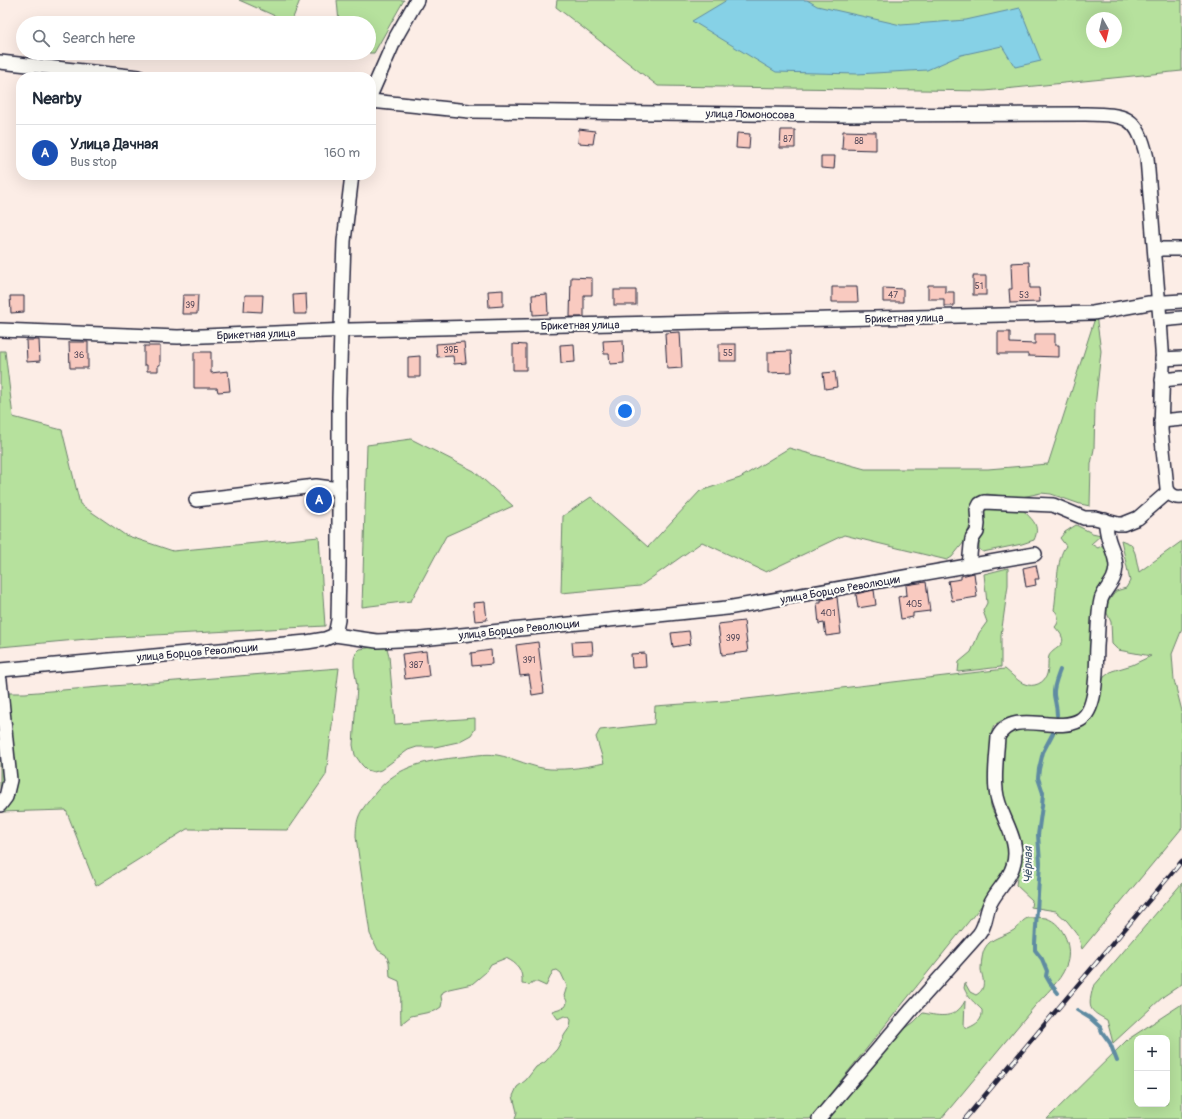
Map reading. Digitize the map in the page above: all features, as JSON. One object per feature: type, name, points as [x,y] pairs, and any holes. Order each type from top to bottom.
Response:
[{"type":"street","points":[[376,83],[396,37],[417,0]]},
{"type":"street","points":[[0,62],[93,72]]},
{"type":"street","name":"улица Ломоносова","points":[[376,102],[469,111],[840,115],[1085,114],[1120,116],[1128,120],[1136,128],[1147,158],[1155,250]]},
{"type":"street","points":[[335,635],[338,614],[339,398],[344,241],[351,180]]},
{"type":"street","points":[[1182,249],[1155,250],[1162,359],[1161,421],[1167,488],[1168,492],[1175,496],[1182,497]]},
{"type":"street","name":"Брикетная улица","points":[[0,330],[178,337],[341,331],[1093,313],[1159,302],[1182,301]]},
{"type":"street","points":[[1160,320],[1182,318]]},
{"type":"street","points":[[1162,359],[1182,358]]},
{"type":"street","points":[[1162,380],[1182,378]]},
{"type":"street","points":[[1161,421],[1182,419]]},
{"type":"street","points":[[196,500],[316,486],[339,489]]},
{"type":"street","points":[[969,566],[972,539],[977,532],[977,510],[980,504],[984,502],[1053,505],[1084,518],[1095,518],[1118,524],[1130,522],[1138,518],[1168,492]]},
{"type":"street","points":[[819,1119],[912,1009],[984,928],[987,910],[990,903],[1009,876],[1015,858],[1014,844],[1002,815],[996,789],[998,737],[1000,732],[1008,725],[1014,724],[1071,724],[1080,720],[1087,714],[1094,695],[1100,607],[1102,598],[1114,578],[1116,569],[1116,559],[1109,541],[1105,520]]},
{"type":"street","name":"улица Борцов Революции","points":[[0,670],[307,642],[324,639],[335,635],[377,641],[421,639],[727,608],[1035,554]]},
{"type":"street","points":[[0,680],[10,780],[6,797],[0,805]]},
{"type":"green space","points":[[239,0],[300,0],[294,16],[275,16]]},
{"type":"green space","points":[[337,0],[404,0],[376,49],[376,16],[338,16]]},
{"type":"green space","points":[[557,0],[1182,0],[1182,71],[985,91],[658,86],[556,7]]},
{"type":"green space","points":[[1096,315],[1101,351],[1095,407],[1090,506],[1051,494],[1041,493],[1017,498],[987,494],[978,497],[972,505],[971,523],[964,542],[952,557],[947,560],[844,535],[766,572],[702,542],[640,586],[561,593],[563,516],[591,497],[648,547],[700,491],[740,478],[789,448],[865,469],[988,469],[1048,464]]},
{"type":"green space","points":[[0,351],[5,351],[13,417],[62,430],[80,504],[125,535],[173,551],[319,537],[325,626],[98,638],[0,647]]},
{"type":"green space","points":[[411,439],[474,471],[513,506],[446,536],[411,601],[362,607],[367,445]]},
{"type":"green space","points":[[989,508],[1023,510],[1036,527],[1036,535],[1034,540],[983,552],[979,549],[979,543],[984,530],[985,511]]},
{"type":"green space","points":[[1076,525],[1092,533],[1101,535],[1091,544],[1098,548],[1106,543],[1111,559],[1089,694],[1080,714],[1072,718],[1009,718],[1001,721],[992,729],[989,788],[991,806],[1005,832],[1008,847],[1008,857],[1003,874],[982,905],[810,1119],[515,1119],[517,1112],[513,1096],[517,1087],[526,1080],[536,1067],[545,1062],[557,1049],[570,1027],[571,1020],[569,1017],[564,1016],[558,1019],[552,1011],[565,1007],[567,1004],[564,996],[567,986],[561,973],[557,970],[553,971],[546,986],[537,982],[532,982],[530,985],[522,984],[521,971],[517,965],[506,958],[491,964],[486,972],[472,984],[449,989],[443,992],[441,996],[441,1007],[435,1011],[411,1016],[401,1024],[399,981],[390,977],[389,962],[386,955],[378,950],[370,934],[356,837],[357,822],[361,812],[376,792],[395,775],[425,762],[484,754],[504,756],[537,767],[550,769],[577,768],[604,763],[596,737],[600,730],[654,724],[655,706],[738,700],[1005,669],[1023,683],[1028,685],[1038,684],[1044,680],[1048,672],[1049,656],[1062,643],[1063,640],[1061,634],[1055,627],[1058,623],[1058,618],[1054,610],[1060,558],[1066,546],[1060,538],[1065,532]]},
{"type":"green space","points":[[1121,540],[1131,544],[1135,553],[1139,572],[1182,541],[1182,629],[1172,654],[1174,680],[1182,711],[1182,828],[1082,949],[1078,935],[1067,921],[1056,911],[1031,907],[1032,900],[1016,885],[1020,859],[1007,817],[1001,787],[1002,742],[1009,729],[1084,724],[1094,715],[1104,677],[1112,671],[1132,665],[1151,656],[1118,650],[1112,644],[1111,622],[1107,613],[1108,602],[1116,591],[1126,588],[1130,581]]},
{"type":"green space","points":[[1008,568],[1008,585],[1001,635],[1001,667],[958,672],[959,662],[971,652],[979,633],[987,622],[983,611],[987,603],[984,574]]},
{"type":"green space","points":[[380,646],[387,648],[389,656],[395,724],[475,718],[475,729],[471,735],[458,742],[435,747],[417,747],[408,750],[381,770],[374,772],[367,770],[355,755],[353,745],[357,686],[354,659],[356,653],[360,649]]},
{"type":"green space","points":[[339,668],[326,775],[288,830],[187,829],[96,886],[66,810],[0,812],[0,693],[25,693]]},
{"type":"green space","points":[[1182,883],[1182,984],[1164,996],[1113,1043],[1107,1020],[1096,1014],[1091,1008],[1090,1000],[1093,987]]},
{"type":"green space","points":[[1028,918],[1046,918],[1053,921],[1063,932],[1068,945],[1068,960],[1066,966],[1056,983],[1034,1007],[941,1119],[826,1119],[899,1033],[923,1013],[941,1016],[952,1014],[961,1007],[965,1001],[964,1026],[968,1028],[979,1021],[982,1016],[982,1010],[967,995],[964,988],[965,983],[970,992],[976,995],[982,990],[983,977],[981,968],[982,956],[985,948],[994,939],[1014,930]]},
{"type":"green space","points":[[1182,1004],[1182,1119],[1047,1119],[1127,1040],[1134,1035],[1134,1107],[1170,1107],[1170,1035],[1135,1035]]},
{"type":"water","points":[[727,0],[807,0],[817,6],[901,25],[966,20],[1020,8],[1041,61],[1015,67],[1002,46],[961,55],[927,70],[857,74],[776,72],[692,21]]},
{"type":"building","points":[[579,129],[595,131],[593,144],[578,143]]},
{"type":"building","points":[[781,130],[795,130],[795,148],[780,148]]},
{"type":"building","points":[[843,131],[876,132],[876,150],[842,149]]},
{"type":"building","points":[[737,133],[750,134],[749,149],[736,148]]},
{"type":"building","points":[[821,156],[835,156],[834,169],[821,168]]},
{"type":"building","points":[[1029,262],[1030,288],[1039,288],[1040,302],[1010,303],[1009,289],[1012,289],[1011,263]]},
{"type":"building","points":[[973,276],[986,276],[986,295],[973,295]]},
{"type":"building","points":[[571,277],[592,278],[592,295],[584,295],[584,317],[570,317]]},
{"type":"building","points":[[928,285],[945,285],[945,292],[954,292],[954,306],[944,306],[944,299],[928,299]]},
{"type":"building","points":[[832,287],[857,287],[858,302],[832,302]]},
{"type":"building","points":[[883,288],[903,289],[903,302],[883,302]]},
{"type":"building","points":[[503,290],[503,306],[489,307],[488,291]]},
{"type":"building","points":[[614,290],[636,290],[636,305],[614,305]]},
{"type":"building","points":[[306,294],[307,314],[294,314],[293,295]]},
{"type":"building","points":[[547,294],[548,314],[533,315],[532,295]]},
{"type":"building","points":[[183,295],[198,295],[197,314],[182,314]]},
{"type":"building","points":[[245,295],[263,295],[262,312],[244,311]]},
{"type":"building","points":[[10,296],[24,296],[24,312],[11,313]]},
{"type":"building","points":[[680,332],[682,368],[667,369],[665,333]]},
{"type":"building","points":[[998,332],[1010,332],[1010,343],[1035,344],[1035,334],[1055,334],[1055,345],[1059,345],[1059,357],[1028,356],[1028,354],[998,354]]},
{"type":"building","points":[[26,340],[39,340],[40,361],[27,362]]},
{"type":"building","points":[[623,340],[624,363],[610,364],[609,354],[604,354],[603,341]]},
{"type":"building","points":[[69,342],[88,342],[88,368],[70,368]]},
{"type":"building","points":[[464,342],[466,363],[454,364],[453,356],[437,357],[436,344]]},
{"type":"building","points":[[513,344],[526,345],[526,370],[513,370]]},
{"type":"building","points":[[574,344],[575,362],[561,363],[560,345]]},
{"type":"building","points":[[719,344],[736,344],[736,361],[719,361]]},
{"type":"building","points":[[144,346],[160,346],[160,365],[158,365],[158,371],[147,371],[147,365],[144,365]]},
{"type":"building","points":[[791,351],[792,372],[768,373],[768,352]]},
{"type":"building","points":[[194,352],[211,352],[211,373],[228,371],[230,391],[218,392],[217,388],[194,388]]},
{"type":"building","points":[[420,356],[420,377],[408,377],[408,357]]},
{"type":"building","points":[[835,372],[837,387],[825,389],[823,373]]},
{"type":"building","points":[[1036,565],[1039,579],[1035,579],[1036,585],[1026,587],[1023,568]]},
{"type":"building","points":[[974,573],[977,597],[952,601],[948,581],[961,579],[961,576]]},
{"type":"building","points":[[926,582],[930,611],[913,613],[913,617],[901,619],[898,597],[907,595],[906,585]]},
{"type":"building","points":[[874,590],[876,605],[858,608],[856,594]]},
{"type":"building","points":[[837,597],[841,634],[826,636],[824,623],[819,624],[817,603],[821,603],[821,600]]},
{"type":"building","points":[[485,602],[487,620],[475,621],[473,603]]},
{"type":"building","points":[[744,621],[748,652],[722,655],[718,624]]},
{"type":"building","points":[[689,631],[691,644],[673,647],[671,633]]},
{"type":"building","points":[[592,641],[593,654],[573,655],[572,642]]},
{"type":"building","points":[[538,642],[544,693],[532,695],[529,675],[520,676],[516,645]]},
{"type":"building","points":[[491,650],[492,664],[472,666],[471,653]]},
{"type":"building","points":[[426,651],[429,676],[405,679],[402,654]]},
{"type":"building","points":[[645,653],[646,667],[632,668],[631,654]]},
{"type":"waterway","name":"Чёрная","points":[[1057,715],[1054,692],[1060,670]]},
{"type":"waterway","name":"Чёрная","points":[[1053,733],[1043,752],[1038,778],[1043,793],[1038,835],[1040,863],[1035,950],[1042,959],[1047,971],[1046,976],[1058,993]]},
{"type":"waterway","name":"Чёрная","points":[[1077,1010],[1090,1018],[1100,1027],[1110,1043],[1117,1061]]},
{"type":"railway","points":[[965,1119],[1182,861]]},
{"type":"place","name":"Улица Дачная","points":[[319,500]]}]
